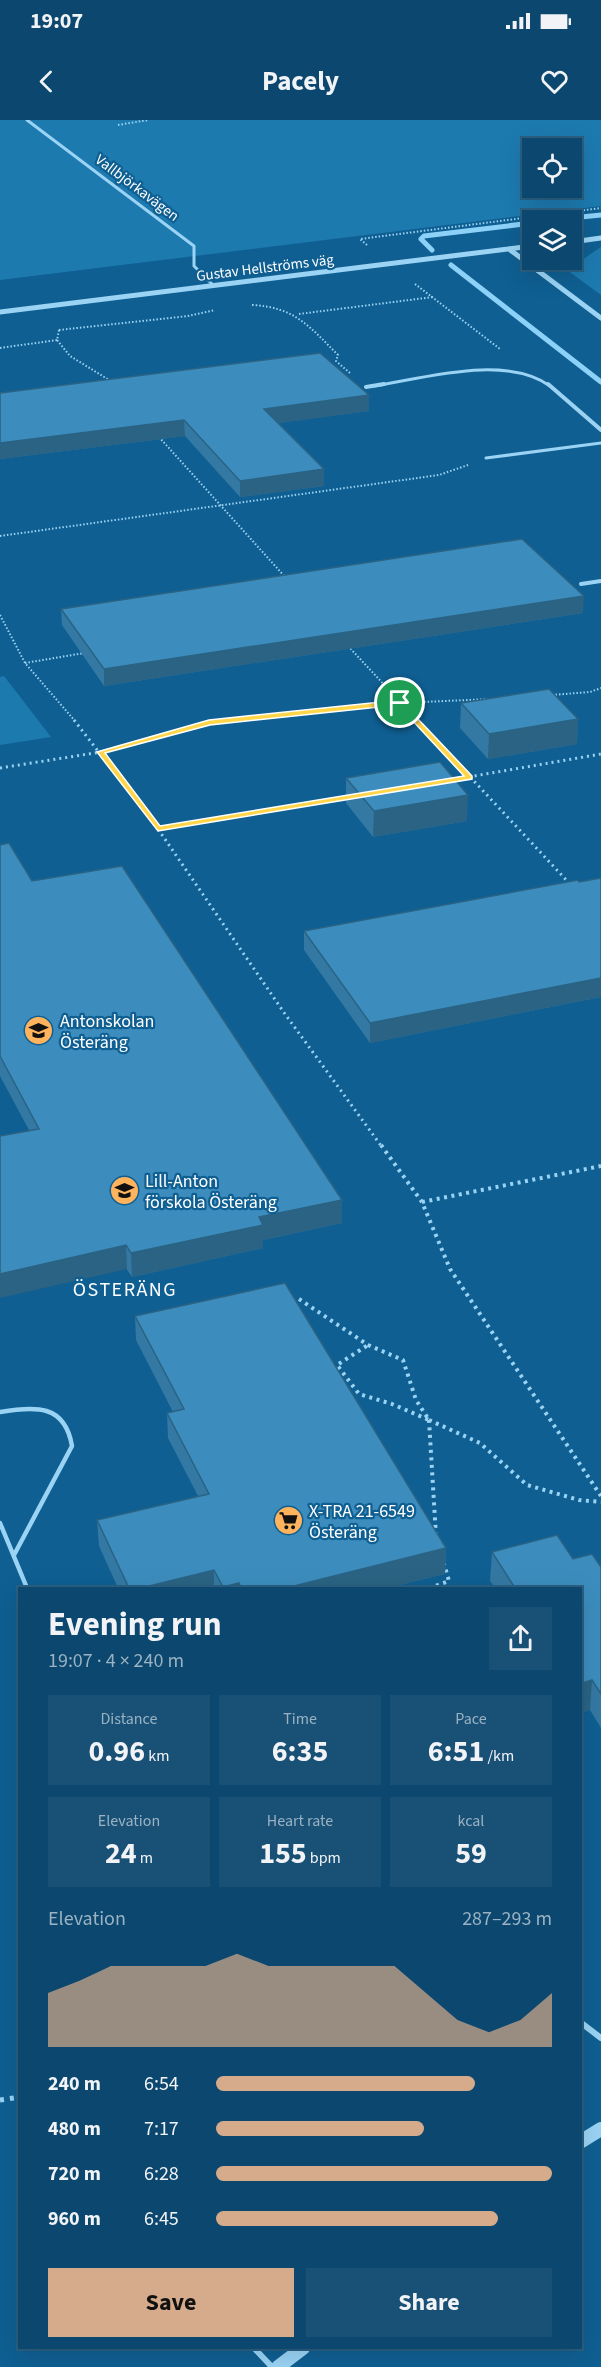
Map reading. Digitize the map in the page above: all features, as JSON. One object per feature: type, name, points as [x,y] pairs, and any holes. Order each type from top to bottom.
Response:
[{"type":"street","name":"Vallbjörkavägen","points":[[27,120],[194,246],[194,266],[214,286]]},
{"type":"street","points":[[582,241],[601,238]]},
{"type":"street","name":"Gustav Hellströms väg","points":[[0,312],[522,247]]},
{"type":"street","points":[[508,249],[601,318]]},
{"type":"street","points":[[366,387],[488,370],[536,376],[601,430]]},
{"type":"street","points":[[581,584],[601,580]]},
{"type":"street","points":[[278,2367],[302,2349]]},
{"type":"lane","points":[[486,458],[601,443]]},
{"type":"lane","points":[[0,1412],[30,1409],[52,1412],[65,1420],[72,1431],[72,1446],[14,1555]]},
{"type":"lane","points":[[0,1523],[27,1587]]},
{"type":"lane","points":[[582,2024],[601,2038]]},
{"type":"lane","points":[[255,2349],[272,2367]]},
{"type":"path","points":[[118,125],[148,120]]},
{"type":"path","points":[[536,376],[360,239],[601,208]]},
{"type":"path","points":[[298,314],[433,297]]},
{"type":"path","points":[[250,305],[275,306],[298,314],[339,355],[336,361],[366,387]]},
{"type":"path","points":[[49,327],[59,330],[188,316],[217,310]]},
{"type":"path","points":[[59,330],[57,340],[73,361],[102,374],[116,385]]},
{"type":"path","points":[[0,348],[57,340]]},
{"type":"path","points":[[154,431],[289,582]]},
{"type":"path","points":[[0,536],[439,475],[486,458]]},
{"type":"path","points":[[0,615],[25,663],[101,752],[158,829],[272,995],[422,1202],[450,1269],[601,1496]]},
{"type":"path","points":[[341,639],[576,890]]},
{"type":"path","points":[[25,663],[91,652]]},
{"type":"path","points":[[543,696],[590,692],[601,688]]},
{"type":"path","points":[[0,768],[101,752],[209,722],[400,703],[498,699]]},
{"type":"path","points":[[446,781],[601,754]]},
{"type":"path","points":[[158,829],[354,796]]},
{"type":"path","points":[[422,1202],[601,1166]]},
{"type":"path","points":[[299,1299],[368,1345],[403,1360],[416,1400],[429,1420],[436,1535],[439,1547]]},
{"type":"path","points":[[368,1345],[337,1365],[359,1394],[429,1420],[480,1443],[527,1485],[579,1500],[601,1502]]},
{"type":"path","points":[[432,1587],[449,1581],[442,1558]]},
{"type":"path","points":[[0,2100],[18,2097]]},
{"type":"shaded area","points":[[0,120],[601,120],[601,206],[569,210],[522,210],[522,216],[0,280]]},
{"type":"shaded area","points":[[601,247],[601,295],[567,270],[582,270],[582,260]]},
{"type":"shaded area","points":[[4,676],[51,737],[0,745],[0,677]]},
{"type":"building","points":[[320,353],[369,395],[264,409],[324,469],[240,481],[184,420],[0,443],[0,393]]},
{"type":"building","points":[[522,539],[584,596],[104,669],[61,609]]},
{"type":"building","points":[[549,689],[578,719],[489,734],[461,703]]},
{"type":"building","points":[[440,762],[468,795],[374,811],[346,778]]},
{"type":"building","points":[[9,843],[32,881],[122,866],[342,1200],[259,1217],[263,1225],[131,1253],[126,1245],[0,1274],[0,1136],[39,1129],[0,1056],[0,845]]},
{"type":"building","points":[[601,878],[601,978],[370,1023],[304,931],[578,880],[579,882]]},
{"type":"building","points":[[285,1283],[446,1548],[290,1587],[241,1587],[239,1583],[223,1587],[214,1570],[145,1587],[129,1587],[97,1520],[209,1494],[167,1413],[184,1409],[135,1316]]},
{"type":"building","points":[[557,1535],[573,1559],[592,1554],[601,1567],[601,1694],[592,1680],[582,1683],[582,1587],[514,1587],[492,1552]]},
{"type":"waterway","points":[[582,217],[601,215]]},
{"type":"waterway","points":[[432,250],[421,239],[424,236],[522,224]]},
{"type":"waterway","points":[[451,265],[601,382]]},
{"type":"place","name":"Antonskolan Österäng","points":[[39,1031]]},
{"type":"place","name":"Lill-Anton förskola Österäng","points":[[124,1191]]},
{"type":"place","name":"X-TRA 21-6549 Österäng","points":[[288,1521]]},
{"type":"district","name":"ÖSTERÄNG","points":[[125,1290]]},
{"type":"route","points":[[400,703],[470,777],[158,829],[101,752],[162,737],[209,722],[400,703]]}]
